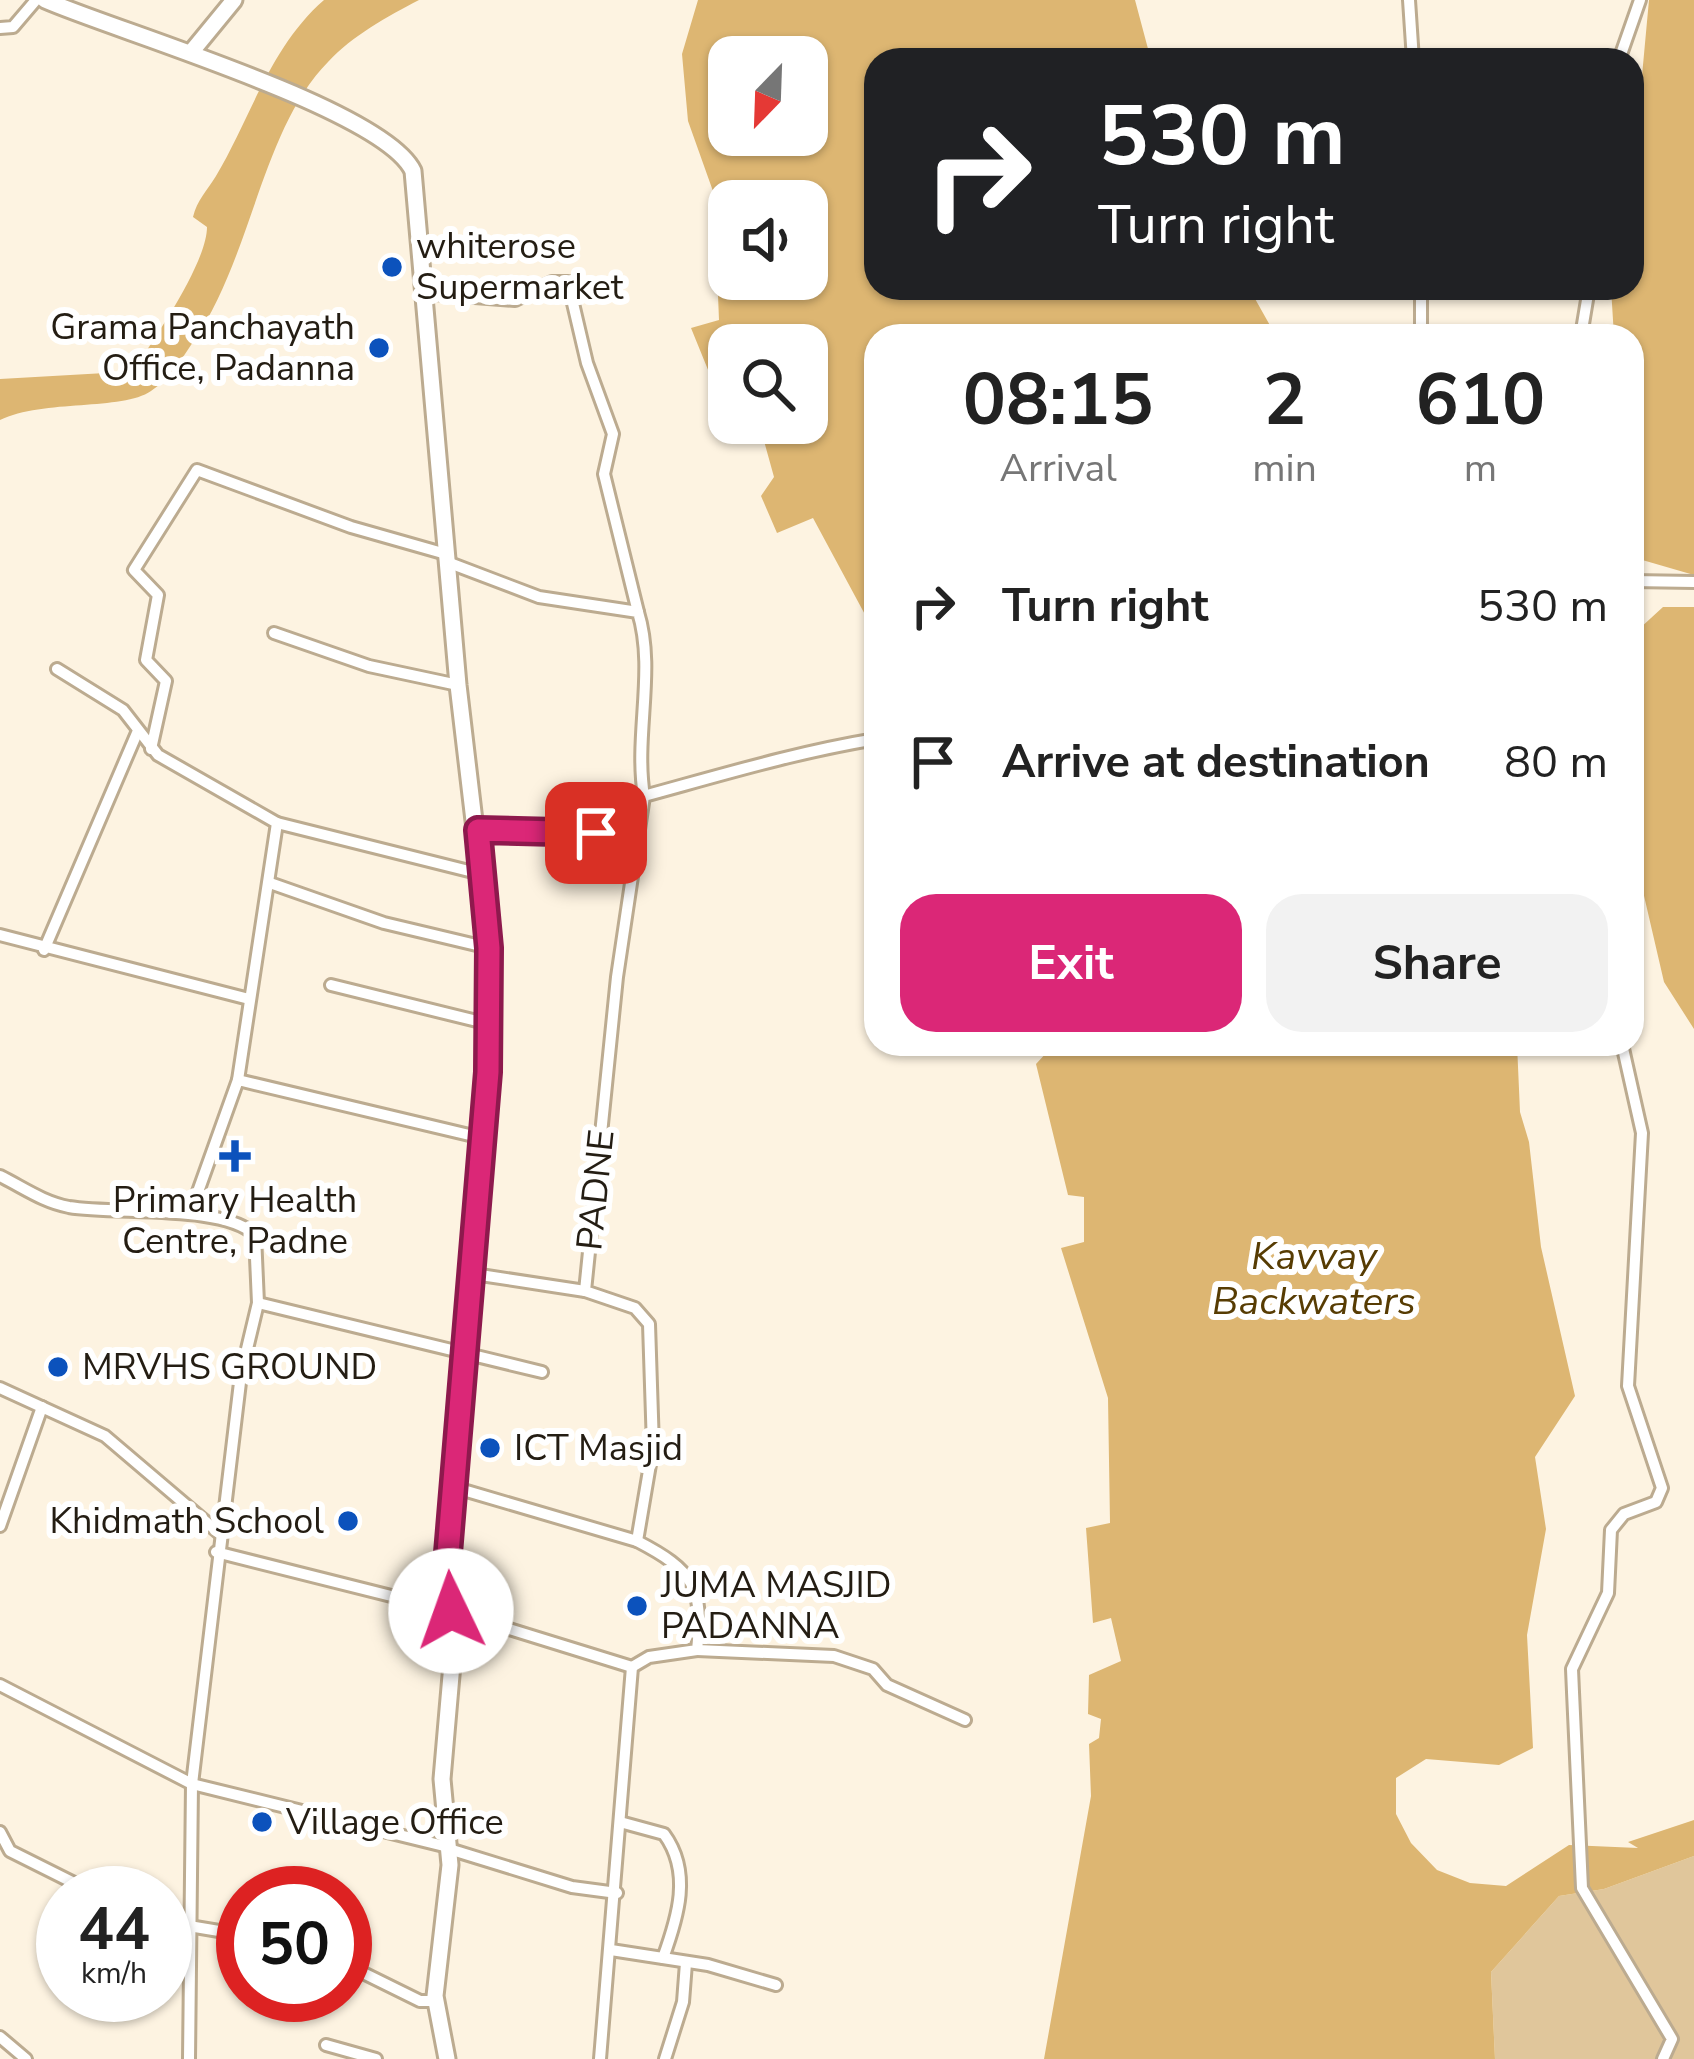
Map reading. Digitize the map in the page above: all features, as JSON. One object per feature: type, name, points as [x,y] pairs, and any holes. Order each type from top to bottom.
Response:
[{"type":"main road","points":[[41,0],[193,50],[357,126],[397,150],[413,171],[458,686],[489,948],[474,1274],[453,1487],[454,1641],[442,1779],[448,1848],[436,2001],[447,2059]]},
{"type":"main road","points":[[193,50],[234,0]]},
{"type":"street","points":[[0,28],[13,27],[41,0]]},
{"type":"street","points":[[1408,0],[1412,48]]},
{"type":"street","points":[[1623,48],[1640,0]]},
{"type":"street","name":"PADNE","points":[[421,293],[515,300],[552,282],[568,282],[587,363],[613,434],[604,474],[646,664],[639,734],[644,796],[636,834],[635,881],[617,977],[585,1291],[634,1308],[649,1324],[652,1447],[637,1541]]},
{"type":"street","points":[[151,749],[166,681],[146,660],[158,595],[134,570],[197,470],[446,558],[539,597],[638,612]]},
{"type":"street","points":[[1644,581],[1694,582]]},
{"type":"street","points":[[274,633],[369,666],[458,686]]},
{"type":"street","points":[[57,669],[123,710],[151,749],[213,790],[277,823],[481,874]]},
{"type":"street","points":[[44,950],[137,733]]},
{"type":"street","points":[[644,796],[743,772],[784,756],[864,741]]},
{"type":"street","points":[[190,1214],[238,1080],[277,823]]},
{"type":"street","points":[[478,830],[636,834]]},
{"type":"street","points":[[270,883],[384,923],[489,948]]},
{"type":"street","points":[[0,935],[249,999]]},
{"type":"street","points":[[331,985],[489,1024]]},
{"type":"street","points":[[1625,1056],[1642,1133],[1628,1386],[1662,1488],[1656,1502],[1624,1514],[1611,1530],[1608,1593],[1572,1669],[1582,1888],[1672,2038],[1663,2059]]},
{"type":"street","points":[[238,1080],[482,1138]]},
{"type":"street","points":[[0,1176],[38,1198],[64,1206],[190,1214],[245,1225],[255,1235],[257,1303],[241,1373],[216,1552],[192,1784],[190,1866]]},
{"type":"street","points":[[474,1274],[585,1291]]},
{"type":"street","points":[[257,1303],[542,1372]]},
{"type":"street","points":[[0,1388],[105,1436],[219,1533]]},
{"type":"street","points":[[0,1526],[42,1407]]},
{"type":"street","points":[[453,1487],[637,1541],[674,1560],[690,1578],[702,1608],[697,1650]]},
{"type":"street","points":[[216,1552],[451,1611],[632,1667],[649,1657],[697,1650],[834,1656],[873,1669],[887,1685],[965,1720]]},
{"type":"street","points":[[600,2059],[632,1667]]},
{"type":"street","points":[[0,1684],[192,1784],[448,1848],[572,1888],[617,1893]]},
{"type":"street","points":[[620,1822],[664,1834],[681,1865],[677,1911],[663,1958]]},
{"type":"street","points":[[0,1832],[10,1851],[40,1866]]},
{"type":"street","points":[[611,1950],[776,1985]]},
{"type":"street","points":[[665,2059],[683,2002],[686,1963]]},
{"type":"street","points":[[372,1977],[420,2001],[436,2001]]},
{"type":"street","points":[[189,2022],[189,2059]]},
{"type":"street","points":[[0,2037],[26,2059]]},
{"type":"street","points":[[326,2045],[376,2059]]},
{"type":"shaded area","points":[[1694,1856],[1694,2059],[1495,2059],[1491,1972],[1559,1896],[1604,1889]]},
{"type":"water","points":[[324,0],[419,0],[348,44],[305,90],[271,158],[213,309],[175,368],[158,386],[138,397],[38,409],[0,420],[0,379],[123,372],[139,362],[199,258],[207,227],[193,217],[197,206],[275,61]]},
{"type":"water","points":[[698,0],[1135,0],[1148,48],[864,48],[864,300],[1256,300],[1269,324],[864,324],[864,613],[813,518],[777,533],[761,496],[774,477],[765,444],[828,444],[828,324],[708,324],[708,370],[691,328],[719,320],[718,300],[828,300],[828,180],[709,180],[688,121],[682,54]]},
{"type":"water","points":[[1649,0],[1694,0],[1694,575],[1644,560],[1644,324],[1613,324],[1612,300],[1644,300],[1644,54]]},
{"type":"water","points":[[1663,607],[1694,607],[1694,1029],[1664,982],[1644,896],[1644,624]]},
{"type":"water","name":"Kavvay Backwaters","points":[[1043,1056],[1518,1056],[1520,1112],[1529,1142],[1541,1247],[1575,1396],[1535,1457],[1546,1529],[1527,1635],[1533,1748],[1499,1765],[1426,1759],[1396,1778],[1396,1814],[1411,1843],[1437,1870],[1470,1883],[1506,1886],[1569,1845],[1638,1848],[1628,1842],[1694,1820],[1694,1856],[1604,1889],[1559,1896],[1491,1972],[1495,2059],[1044,2059],[1091,1796],[1089,1744],[1099,1738],[1101,1719],[1088,1714],[1089,1675],[1121,1661],[1111,1618],[1093,1623],[1086,1528],[1110,1523],[1108,1398],[1061,1248],[1084,1242],[1084,1197],[1068,1195],[1036,1064]]},
{"type":"place","name":"whiterose Supermarket","points":[[392,267]]},
{"type":"place","name":"Grama Panchayath Office, Padanna","points":[[379,348]]},
{"type":"place","name":"Primary Health Centre, Padne","points":[[235,1156]]},
{"type":"place","name":"MRVHS GROUND","points":[[58,1367]]},
{"type":"place","name":"ICT Masjid","points":[[490,1448]]},
{"type":"place","name":"Khidmath School","points":[[348,1521]]},
{"type":"place","name":"JUMA MASJID PADANNA","points":[[637,1606]]},
{"type":"place","name":"Village Office","points":[[262,1822]]},
{"type":"route","points":[[451,1611],[448,1553],[488,1072],[489,948],[478,830],[596,833]]}]
